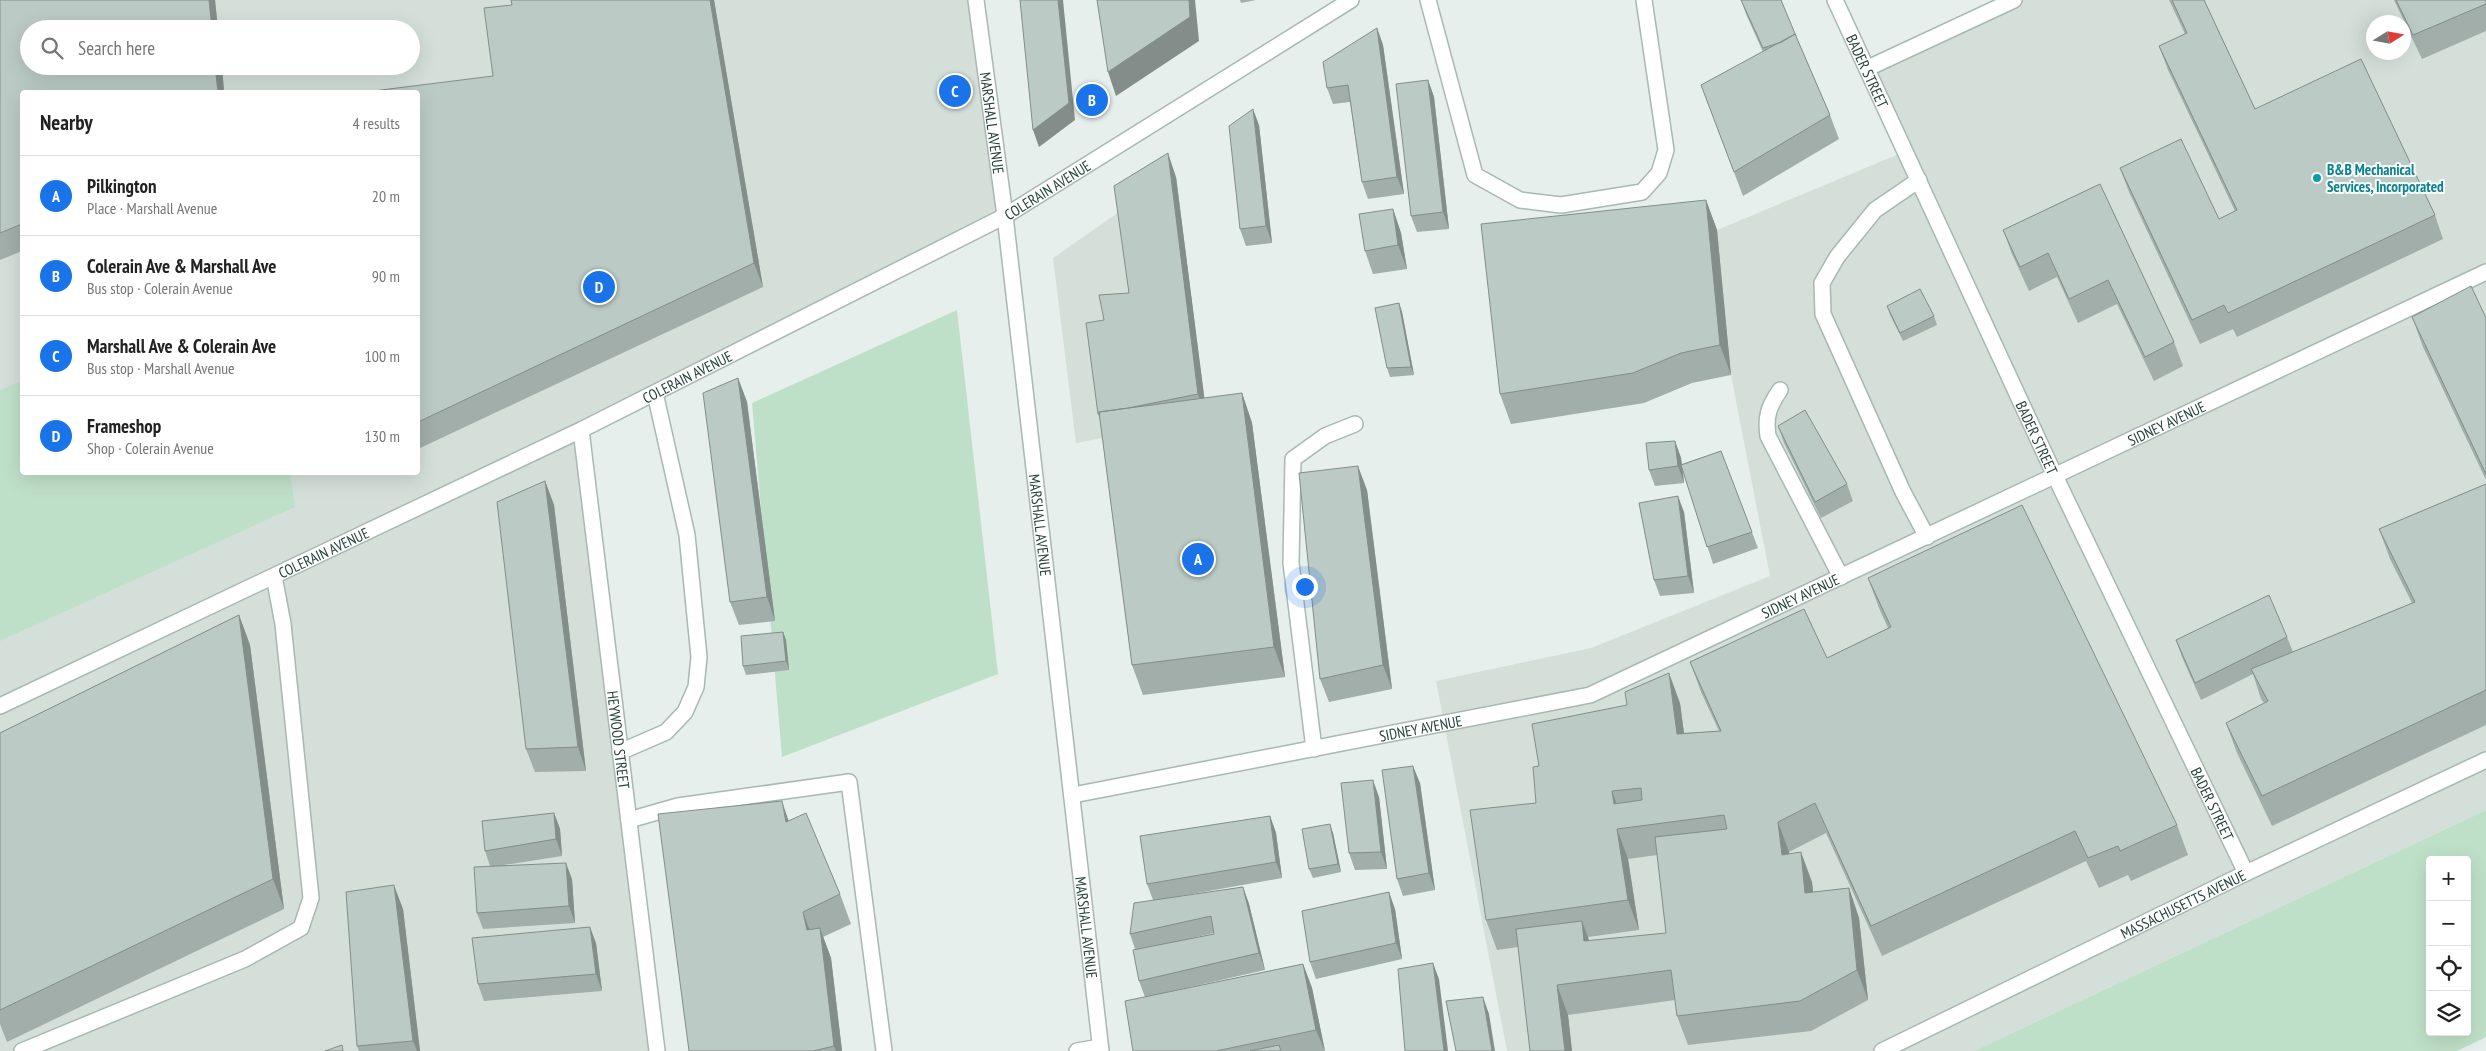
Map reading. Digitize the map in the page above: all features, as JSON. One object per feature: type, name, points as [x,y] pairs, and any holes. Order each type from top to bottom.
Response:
[{"type":"street","name":"MARSHALL AVENUE","points":[[976,0],[1004,216],[1101,1049]]},
{"type":"street","name":"COLERAIN AVENUE","points":[[0,706],[581,430],[1004,216],[1351,0]]},
{"type":"street","points":[[1428,0],[1475,175],[1520,200],[1561,205],[1642,192],[1659,173],[1666,150],[1644,0]]},
{"type":"street","name":"BADER STREET","points":[[1835,0],[2055,476],[2246,872]]},
{"type":"street","points":[[1868,68],[2014,0]]},
{"type":"street","points":[[1919,180],[1875,210],[1837,258],[1822,283],[1823,314],[1904,492],[1927,537]]},
{"type":"street","name":"SIDNEY AVENUE","points":[[1072,795],[1590,695],[2486,272]]},
{"type":"street","points":[[1780,390],[1773,400],[1766,420],[1768,436],[1841,577]]},
{"type":"street","points":[[620,752],[666,732],[685,712],[696,687],[700,656],[687,535],[656,393]]},
{"type":"street","points":[[1314,749],[1292,564],[1294,459],[1324,436],[1355,424]]},
{"type":"street","name":"HEYWOOD STREET","points":[[581,430],[657,1051]]},
{"type":"street","points":[[22,1051],[245,959],[301,928],[311,898],[283,624],[274,576]]},
{"type":"street","name":"MASSACHUSETTS AVENUE","points":[[1882,1051],[2246,872],[2486,760]]},
{"type":"street","points":[[629,820],[678,806],[849,782],[884,1051]]},
{"type":"street","points":[[1077,1051],[1101,1049]]},
{"type":"shaded area","points":[[0,0],[976,0],[1005,216],[581,431],[657,1051],[0,1051]]},
{"type":"shaded area","points":[[2014,0],[2486,0],[2486,810],[1974,1051],[1507,1051],[1436,681],[1591,648],[1770,576],[1731,375],[1717,230],[1906,151],[1868,68]]},
{"type":"shaded area","points":[[1176,177],[1207,418],[1076,443],[1053,258],[1122,210]]},
{"type":"green space","points":[[957,310],[998,674],[782,757],[752,403]]},
{"type":"green space","points":[[20,382],[20,475],[290,475],[295,507],[0,641],[0,390]]},
{"type":"green space","points":[[2486,810],[2486,1037],[2457,1051],[1974,1051]]},
{"type":"building","points":[[0,0],[209,0],[211,20],[20,20],[20,75],[216,75],[218,90],[20,90],[20,225],[0,233]]},
{"type":"building","points":[[511,0],[710,0],[754,263],[420,421],[420,90],[381,90],[493,76],[484,8],[512,5]]},
{"type":"building","points":[[1020,0],[1058,0],[1069,103],[1033,130]]},
{"type":"building","points":[[1097,0],[1189,0],[1190,17],[1108,72]]},
{"type":"building","points":[[1741,0],[1781,0],[1796,36],[1795,34],[1782,42],[1763,48]]},
{"type":"building","name":"B&B Mechanical Services, Incorporated","points":[[2172,0],[2204,0],[2255,109],[2361,59],[2435,215],[2228,313],[2224,305],[2192,320],[2120,168],[2181,139],[2219,219],[2237,210],[2159,46],[2187,33]]},
{"type":"building","points":[[2396,0],[2486,0],[2486,4],[2413,35],[2411,31],[2411,15],[2403,15]]},
{"type":"building","points":[[1377,28],[1397,177],[1362,182],[1348,85],[1327,88],[1323,62]]},
{"type":"building","points":[[1795,34],[1830,115],[1734,172],[1701,85]]},
{"type":"building","points":[[1428,80],[1443,212],[1411,216],[1396,84]]},
{"type":"building","points":[[1253,109],[1266,226],[1240,229],[1229,126]]},
{"type":"building","points":[[1168,153],[1198,394],[1099,412],[1100,414],[1098,414],[1086,323],[1104,320],[1099,295],[1129,293],[1114,186]]},
{"type":"building","points":[[2100,184],[2174,342],[2145,357],[2108,280],[2069,299],[2048,253],[2020,267],[2003,230]]},
{"type":"building","points":[[1706,200],[1720,345],[1681,353],[1633,373],[1500,394],[1481,224]]},
{"type":"building","points":[[1393,209],[1398,245],[1365,251],[1359,214]]},
{"type":"building","points":[[2471,286],[2486,318],[2486,474],[2412,317]]},
{"type":"building","points":[[1920,289],[1934,316],[1900,333],[1887,306]]},
{"type":"building","points":[[1399,303],[1411,367],[1387,368],[1375,308]]},
{"type":"building","points":[[738,378],[767,597],[730,602],[703,393]]},
{"type":"building","points":[[1242,393],[1274,647],[1132,665],[1099,412]]},
{"type":"building","points":[[1805,410],[1847,484],[1815,502],[1778,426]]},
{"type":"building","points":[[1675,441],[1678,466],[1649,470],[1646,443]]},
{"type":"building","points":[[1721,451],[1752,532],[1707,547],[1681,465]]},
{"type":"building","points":[[1358,466],[1383,665],[1320,679],[1299,473]]},
{"type":"building","points":[[545,481],[578,747],[526,749],[497,502]]},
{"type":"building","points":[[2486,484],[2486,690],[2262,796],[2226,723],[2268,701],[2251,669],[2415,602],[2379,529]]},
{"type":"building","points":[[1678,496],[1688,576],[1654,580],[1639,503]]},
{"type":"building","points":[[2022,505],[2177,825],[2120,851],[2118,846],[2088,858],[2075,831],[1871,926],[1815,803],[1778,822],[1782,855],[1801,852],[1805,893],[1849,888],[1857,970],[1800,1001],[1677,1016],[1671,970],[1557,985],[1565,1051],[1530,1051],[1516,929],[1582,921],[1584,941],[1666,933],[1655,837],[1727,829],[1724,815],[1617,829],[1628,900],[1486,920],[1470,810],[1536,803],[1533,767],[1539,766],[1532,724],[1627,705],[1625,692],[1669,673],[1677,734],[1721,731],[1690,662],[1804,609],[1827,658],[1891,627],[1868,578]],"holes":[[[1641,788],[1642,800],[1614,804],[1612,791]]]},
{"type":"building","points":[[2269,595],[2287,637],[2195,683],[2176,640]]},
{"type":"building","points":[[239,615],[273,879],[0,1010],[0,733]]},
{"type":"building","points":[[783,632],[786,661],[743,666],[741,636]]},
{"type":"building","points":[[1413,766],[1429,873],[1397,879],[1382,770]]},
{"type":"building","points":[[1373,780],[1381,852],[1349,853],[1341,783]]},
{"type":"building","points":[[782,801],[786,822],[806,813],[840,894],[803,912],[807,930],[820,928],[834,1046],[813,1051],[689,1051],[658,814]]},
{"type":"building","points":[[554,813],[556,839],[485,851],[482,821]]},
{"type":"building","points":[[1270,816],[1276,862],[1147,884],[1140,836]]},
{"type":"building","points":[[1330,824],[1338,864],[1309,869],[1302,829]]},
{"type":"building","points":[[566,863],[569,906],[477,913],[474,867]]},
{"type":"building","points":[[394,885],[413,1041],[357,1046],[346,892]]},
{"type":"building","points":[[1243,887],[1259,953],[1139,981],[1133,950],[1214,934],[1211,916],[1130,934],[1134,903]]},
{"type":"building","points":[[1389,892],[1396,943],[1310,962],[1302,911]]},
{"type":"building","points":[[590,927],[596,974],[478,984],[472,938]]},
{"type":"building","points":[[1433,963],[1444,1051],[1405,1051],[1398,969]]},
{"type":"building","points":[[1303,964],[1316,1030],[1216,1051],[1133,1051],[1125,1001]]},
{"type":"building","points":[[1483,997],[1492,1051],[1456,1051],[1446,1001]]},
{"type":"building","points":[[342,1045],[343,1051],[325,1051]]},
{"type":"building","points":[[1279,1045],[1281,1051],[1250,1051]]},
{"type":"place","name":"Marshall Ave & Colerain Ave","points":[[955,91]]},
{"type":"place","name":"Colerain Ave & Marshall Ave","points":[[1092,100]]},
{"type":"place","name":"B&B Mechanical Services, Incorporated","points":[[2317,178]]},
{"type":"place","name":"Frameshop","points":[[599,287]]},
{"type":"place","name":"Pilkington","points":[[1198,559]]}]
